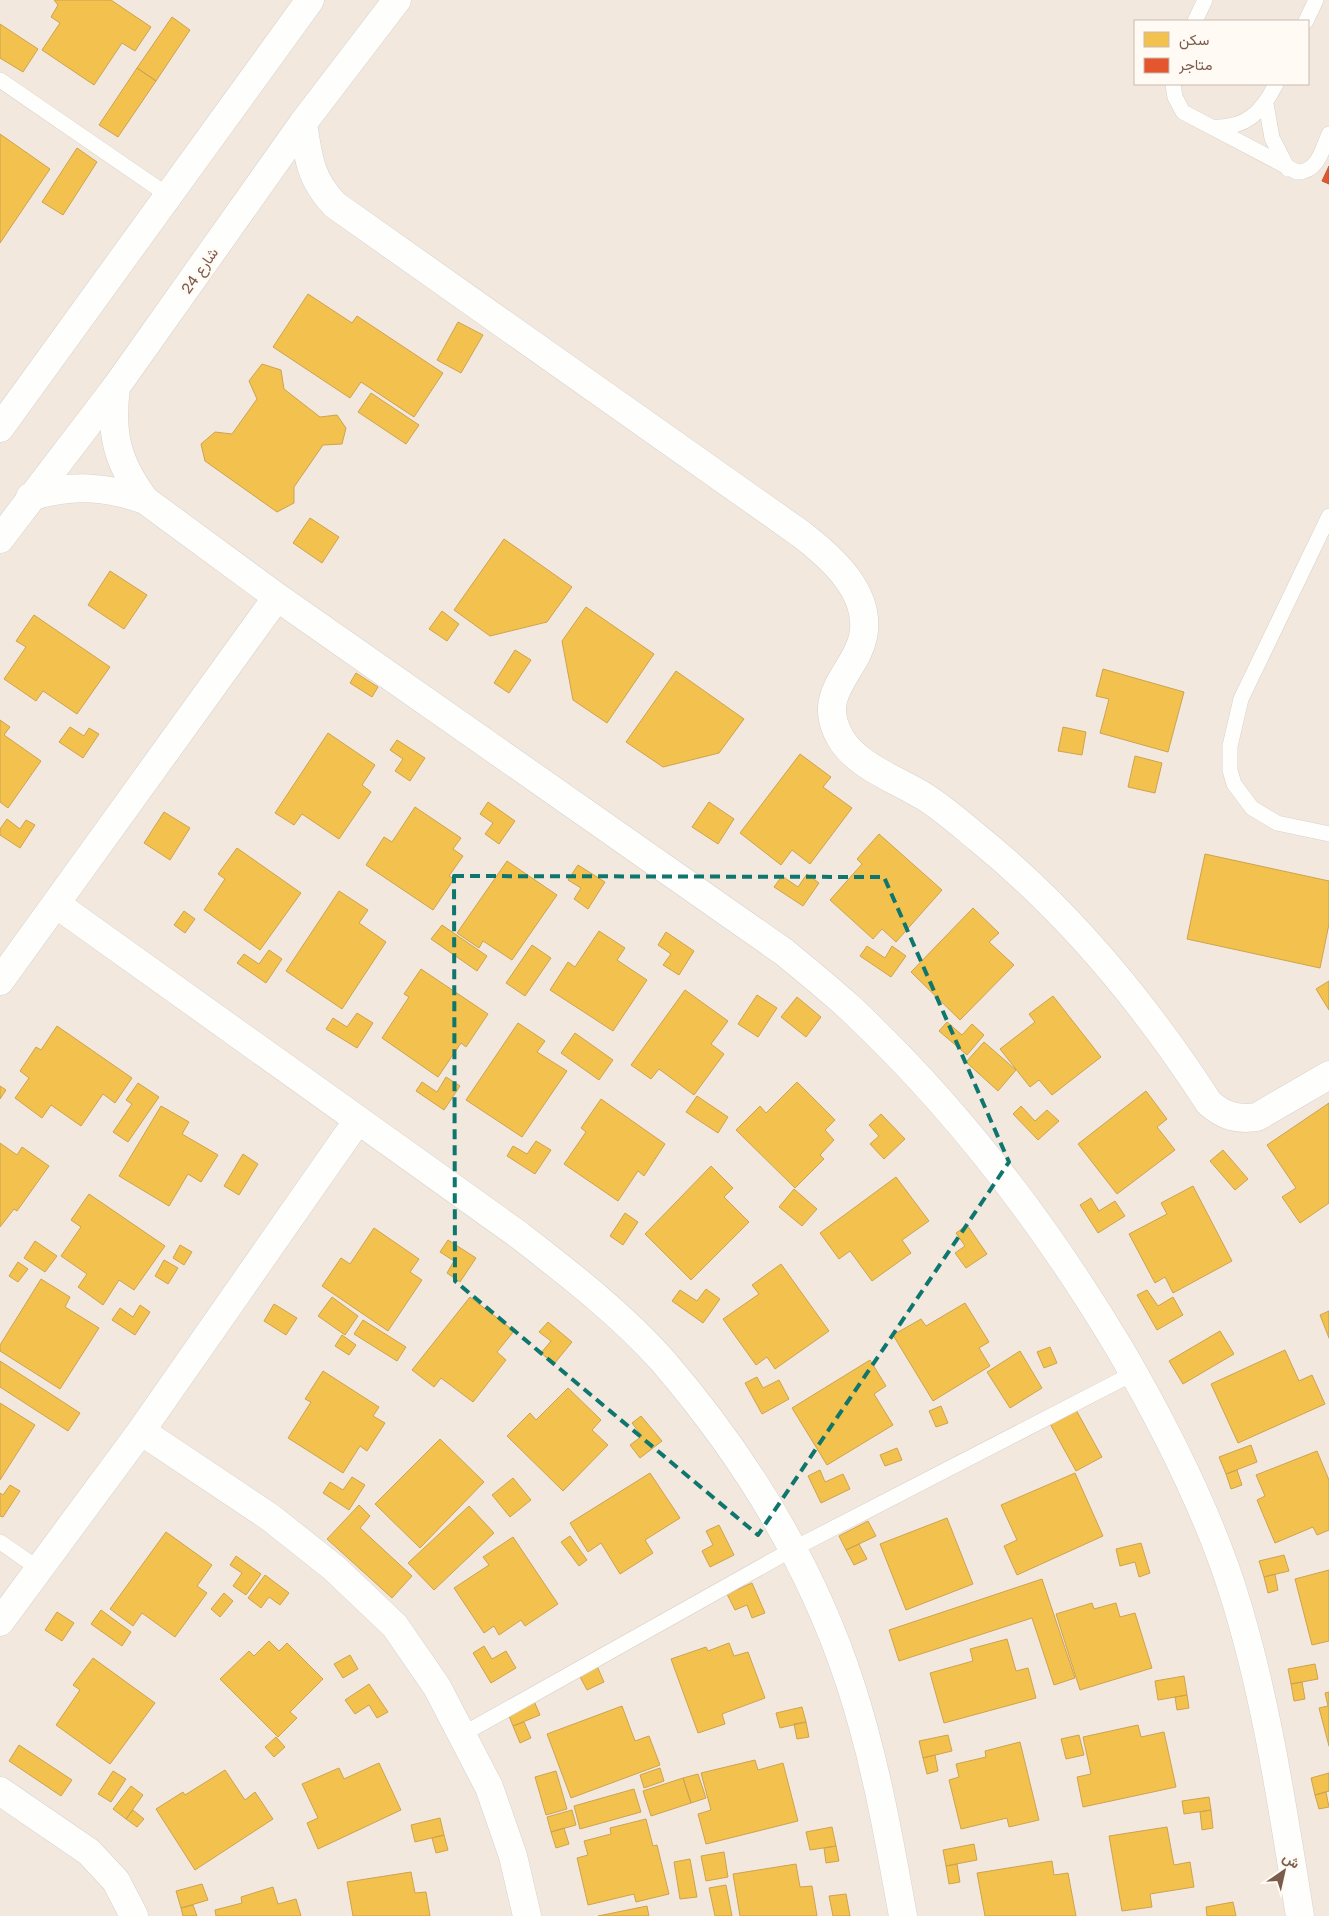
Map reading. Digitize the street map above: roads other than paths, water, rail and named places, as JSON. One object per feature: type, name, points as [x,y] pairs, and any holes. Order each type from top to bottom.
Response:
[{"type":"street","points":[[0,428],[310,0]]},
{"type":"street","name":"شارع 24","points":[[0,539],[30,497],[116,387],[303,123],[397,0]]},
{"type":"street","points":[[303,123],[310,166],[324,193],[336,205],[802,534],[850,581],[862,608],[864,623],[858,651],[836,687],[832,704],[834,722],[840,738],[852,752],[865,762],[926,798],[1030,884],[1078,931],[1123,982],[1164,1036],[1209,1103],[1231,1117],[1244,1119],[1257,1117],[1329,1075]]},
{"type":"street","points":[[116,387],[113,411],[114,435],[120,459],[130,480],[144,500]]},
{"type":"street","points":[[30,497],[53,490],[92,487],[122,492],[144,500],[277,597],[784,952],[849,1007],[919,1078],[984,1152],[1044,1232],[1090,1300],[1165,1429],[1193,1490],[1230,1583],[1258,1680],[1300,1916]]},
{"type":"street","points":[[0,981],[277,597]]},
{"type":"street","points":[[56,904],[519,1235],[594,1293],[661,1359],[720,1433],[756,1485],[793,1549],[823,1611],[850,1683],[875,1774],[903,1916]]},
{"type":"street","points":[[0,1622],[141,1431],[358,1120]]},
{"type":"street","points":[[141,1431],[270,1518],[334,1568],[395,1626],[437,1687],[463,1734],[488,1787],[513,1856],[527,1916]]},
{"type":"street","points":[[0,1791],[90,1852],[116,1881],[134,1916]]},
{"type":"lane","points":[[1195,20],[1205,0]]},
{"type":"lane","points":[[1306,20],[1316,0]]},
{"type":"lane","points":[[0,80],[169,196]]},
{"type":"lane","points":[[1173,85],[1175,97],[1183,112],[1288,169],[1305,172],[1313,168],[1329,134]]},
{"type":"lane","points":[[1210,127],[1235,126],[1246,121],[1266,104],[1276,85]]},
{"type":"lane","points":[[1266,104],[1272,138],[1288,169]]},
{"type":"lane","points":[[1329,516],[1241,699],[1230,746],[1230,770],[1234,784],[1252,808],[1277,823],[1329,834]]},
{"type":"lane","points":[[463,1734],[793,1549],[1134,1373]]},
{"type":"lane","points":[[0,1542],[38,1569]]}]
